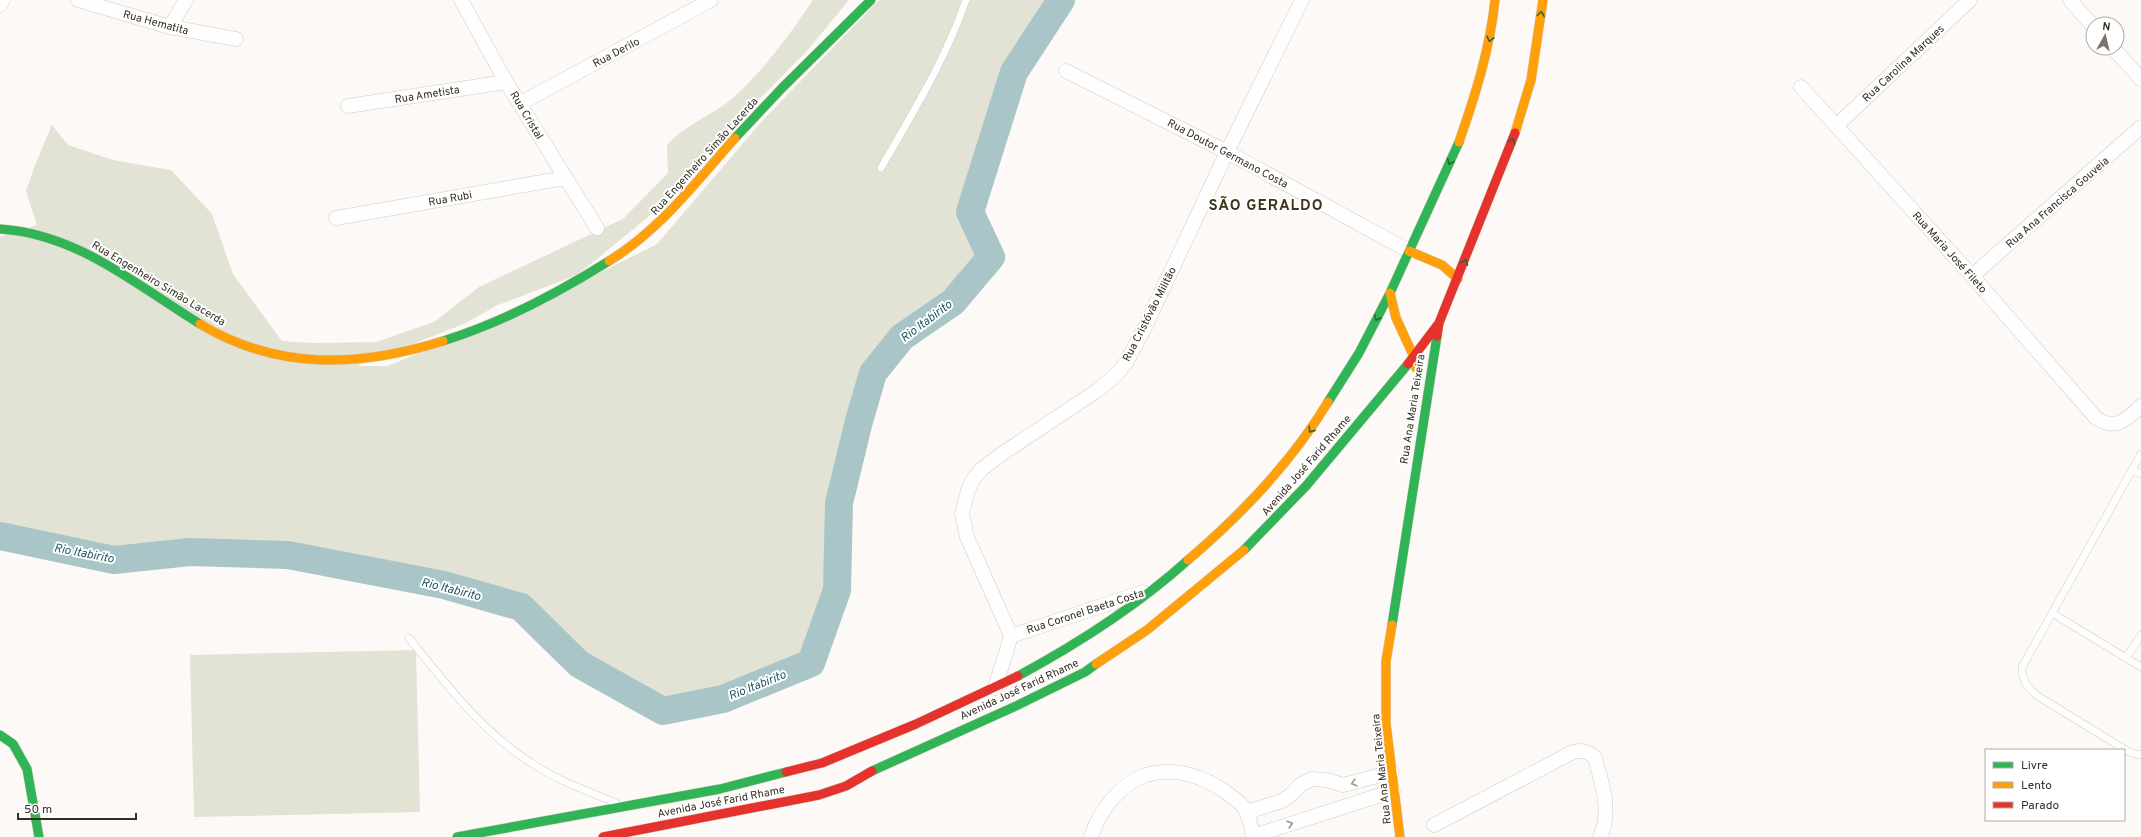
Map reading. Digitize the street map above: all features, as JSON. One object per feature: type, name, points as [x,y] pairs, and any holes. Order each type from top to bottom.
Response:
[{"type":"street","points":[[0,5],[3,0]]},
{"type":"street","name":"Rua Hematita","points":[[78,0],[170,27],[236,38]]},
{"type":"street","points":[[170,27],[186,0]]},
{"type":"street","name":"Rua Cristal","points":[[461,0],[506,82],[521,103],[565,178],[597,228]]},
{"type":"street","name":"Rua Derilo","points":[[521,103],[712,0]]},
{"type":"street","name":"Rua Engenheiro Simão Lacerda","points":[[0,229],[18,230],[50,237],[80,249],[195,322],[231,340],[259,351],[289,358],[328,360],[382,357],[413,349],[446,340],[511,315],[582,277],[630,248],[673,210],[753,118],[871,0]]},
{"type":"street","name":"Rua Cristóvão Militão","points":[[1011,636],[967,537],[962,514],[968,490],[974,478],[982,469],[1003,453],[1098,390],[1116,375],[1126,363],[1145,327],[1227,152],[1302,0]]},
{"type":"street","points":[[457,837],[720,789],[822,763],[916,724],[995,688],[1055,656],[1158,587],[1206,546],[1268,484],[1311,430],[1359,353],[1390,293],[1455,152],[1472,106],[1492,30],[1495,0]]},
{"type":"street","name":"Rua Ana Maria Teixeira","points":[[1400,837],[1393,791],[1386,724],[1386,661],[1439,323],[1458,279],[1519,122],[1531,80],[1543,0]]},
{"type":"street","name":"Rua Carolina Marques","points":[[1836,126],[1970,0]]},
{"type":"street","points":[[2070,0],[2085,17]]},
{"type":"street","points":[[2120,56],[2141,79]]},
{"type":"street","name":"Rua Doutor Germano Costa","points":[[1066,70],[1227,152],[1409,251]]},
{"type":"street","name":"Rua Ametista","points":[[348,106],[506,82]]},
{"type":"street","name":"Rua Maria José Fileto","points":[[1801,87],[1972,276],[2096,418],[2105,424],[2120,423],[2128,419],[2141,406]]},
{"type":"street","name":"Rua Ana Francisca Gouveia","points":[[1972,276],[2141,127]]},
{"type":"street","name":"Rua Rubi","points":[[336,218],[565,178]]},
{"type":"street","points":[[1409,251],[1442,264],[1458,279]]},
{"type":"street","points":[[1390,293],[1401,332],[1414,357],[1424,417]]},
{"type":"street","name":"Avenida José Farid Rhame","points":[[603,837],[818,794],[846,786],[887,763],[1018,705],[1085,672],[1147,630],[1235,558],[1306,486],[1414,357],[1439,323]]},
{"type":"street","name":"Rua Coronel Baeta Costa","points":[[1011,636],[1158,587]]},
{"type":"street","points":[[995,688],[1011,636]]},
{"type":"street","points":[[0,735],[13,744],[27,769],[39,837]]},
{"type":"street","points":[[1434,825],[1566,755],[1579,750],[1586,751],[1595,758],[1605,793],[1605,823],[1600,837]]},
{"type":"street","points":[[1090,837],[1102,812],[1121,789],[1145,776],[1170,771],[1194,776],[1215,783],[1236,799],[1247,812],[1253,837],[1393,791]]},
{"type":"street","points":[[1247,812],[1282,801],[1292,794],[1300,785],[1312,779],[1327,780],[1343,785],[1392,772]]},
{"type":"lane","points":[[882,168],[930,83],[960,18],[966,0]]},
{"type":"lane","points":[[2141,454],[2022,667],[2022,677],[2026,686],[2036,695],[2130,752],[2141,755]]},
{"type":"lane","points":[[2133,470],[2141,474]]},
{"type":"lane","points":[[2052,613],[2141,667]]},
{"type":"lane","points":[[2126,658],[2141,635]]},
{"type":"lane","points":[[409,638],[468,709],[498,739],[533,765],[564,781],[626,807]]},
{"type":"shaded area","points":[[813,0],[849,0],[807,51],[710,149],[647,218],[577,275],[498,305],[464,324],[357,366],[387,366],[518,314],[657,244],[763,120],[879,0],[1061,0],[1014,72],[971,211],[991,257],[953,302],[902,337],[873,373],[859,421],[839,503],[837,590],[811,663],[723,699],[663,711],[579,664],[521,607],[444,585],[288,555],[190,552],[114,560],[0,536],[0,237],[37,225],[26,191],[52,125],[68,145],[113,160],[171,170],[212,214],[233,274],[282,341],[314,343],[376,342],[434,322],[479,287],[623,219],[668,173],[667,145],[681,132],[721,107],[741,91],[764,67]]},
{"type":"shaded area","points":[[416,650],[420,812],[194,817],[190,655]]},
{"type":"waterway","name":"Rio Itabirito","points":[[0,536],[114,560],[190,552],[288,555],[444,585],[521,607],[579,664],[663,711],[723,699],[811,663],[837,590],[839,503],[859,421],[873,373],[902,337],[953,302],[991,257],[970,212],[1014,72],[1061,0]]},
{"type":"traffic: fast","points":[[735,138],[782,88],[871,0]]},
{"type":"traffic: fast","points":[[1328,402],[1359,353],[1390,293],[1459,142]]},
{"type":"traffic: fast","points":[[0,229],[28,233],[55,240],[81,251],[129,278],[200,324]]},
{"type":"traffic: fast","points":[[443,341],[465,334],[529,306],[609,261]]},
{"type":"traffic: fast","points":[[1392,625],[1437,336]]},
{"type":"traffic: fast","points":[[1244,550],[1306,486],[1408,364]]},
{"type":"traffic: fast","points":[[1018,676],[1107,623],[1169,577],[1188,560]]},
{"type":"traffic: fast","points":[[872,771],[1018,705],[1085,672],[1096,664]]},
{"type":"traffic: fast","points":[[0,735],[13,744],[27,769],[39,837]]},
{"type":"traffic: fast","points":[[457,837],[720,789],[786,772]]},
{"type":"traffic: slow","points":[[1459,142],[1471,107],[1486,54],[1495,0]]},
{"type":"traffic: slow","points":[[1515,133],[1531,80],[1543,0]]},
{"type":"traffic: slow","points":[[609,261],[645,235],[661,220],[735,138]]},
{"type":"traffic: slow","points":[[1409,251],[1442,265],[1458,279]]},
{"type":"traffic: slow","points":[[1390,293],[1396,318],[1414,357],[1416,368]]},
{"type":"traffic: slow","points":[[200,324],[229,339],[259,350],[289,357],[320,360],[381,356],[412,350],[443,341]]},
{"type":"traffic: slow","points":[[1188,560],[1246,506],[1282,467],[1314,424],[1328,402]]},
{"type":"traffic: slow","points":[[1096,664],[1147,630],[1244,550]]},
{"type":"traffic: slow","points":[[1392,625],[1386,661],[1386,724],[1400,837]]},
{"type":"traffic: jam","points":[[1437,336],[1439,323],[1515,133]]},
{"type":"traffic: jam","points":[[1408,364],[1439,323]]},
{"type":"traffic: jam","points":[[786,772],[822,763],[916,724],[1018,676]]},
{"type":"traffic: jam","points":[[603,837],[819,795],[846,786],[872,771]]},
{"type":"district","name":"SÃO GERALDO","points":[[1266,205]]}]
